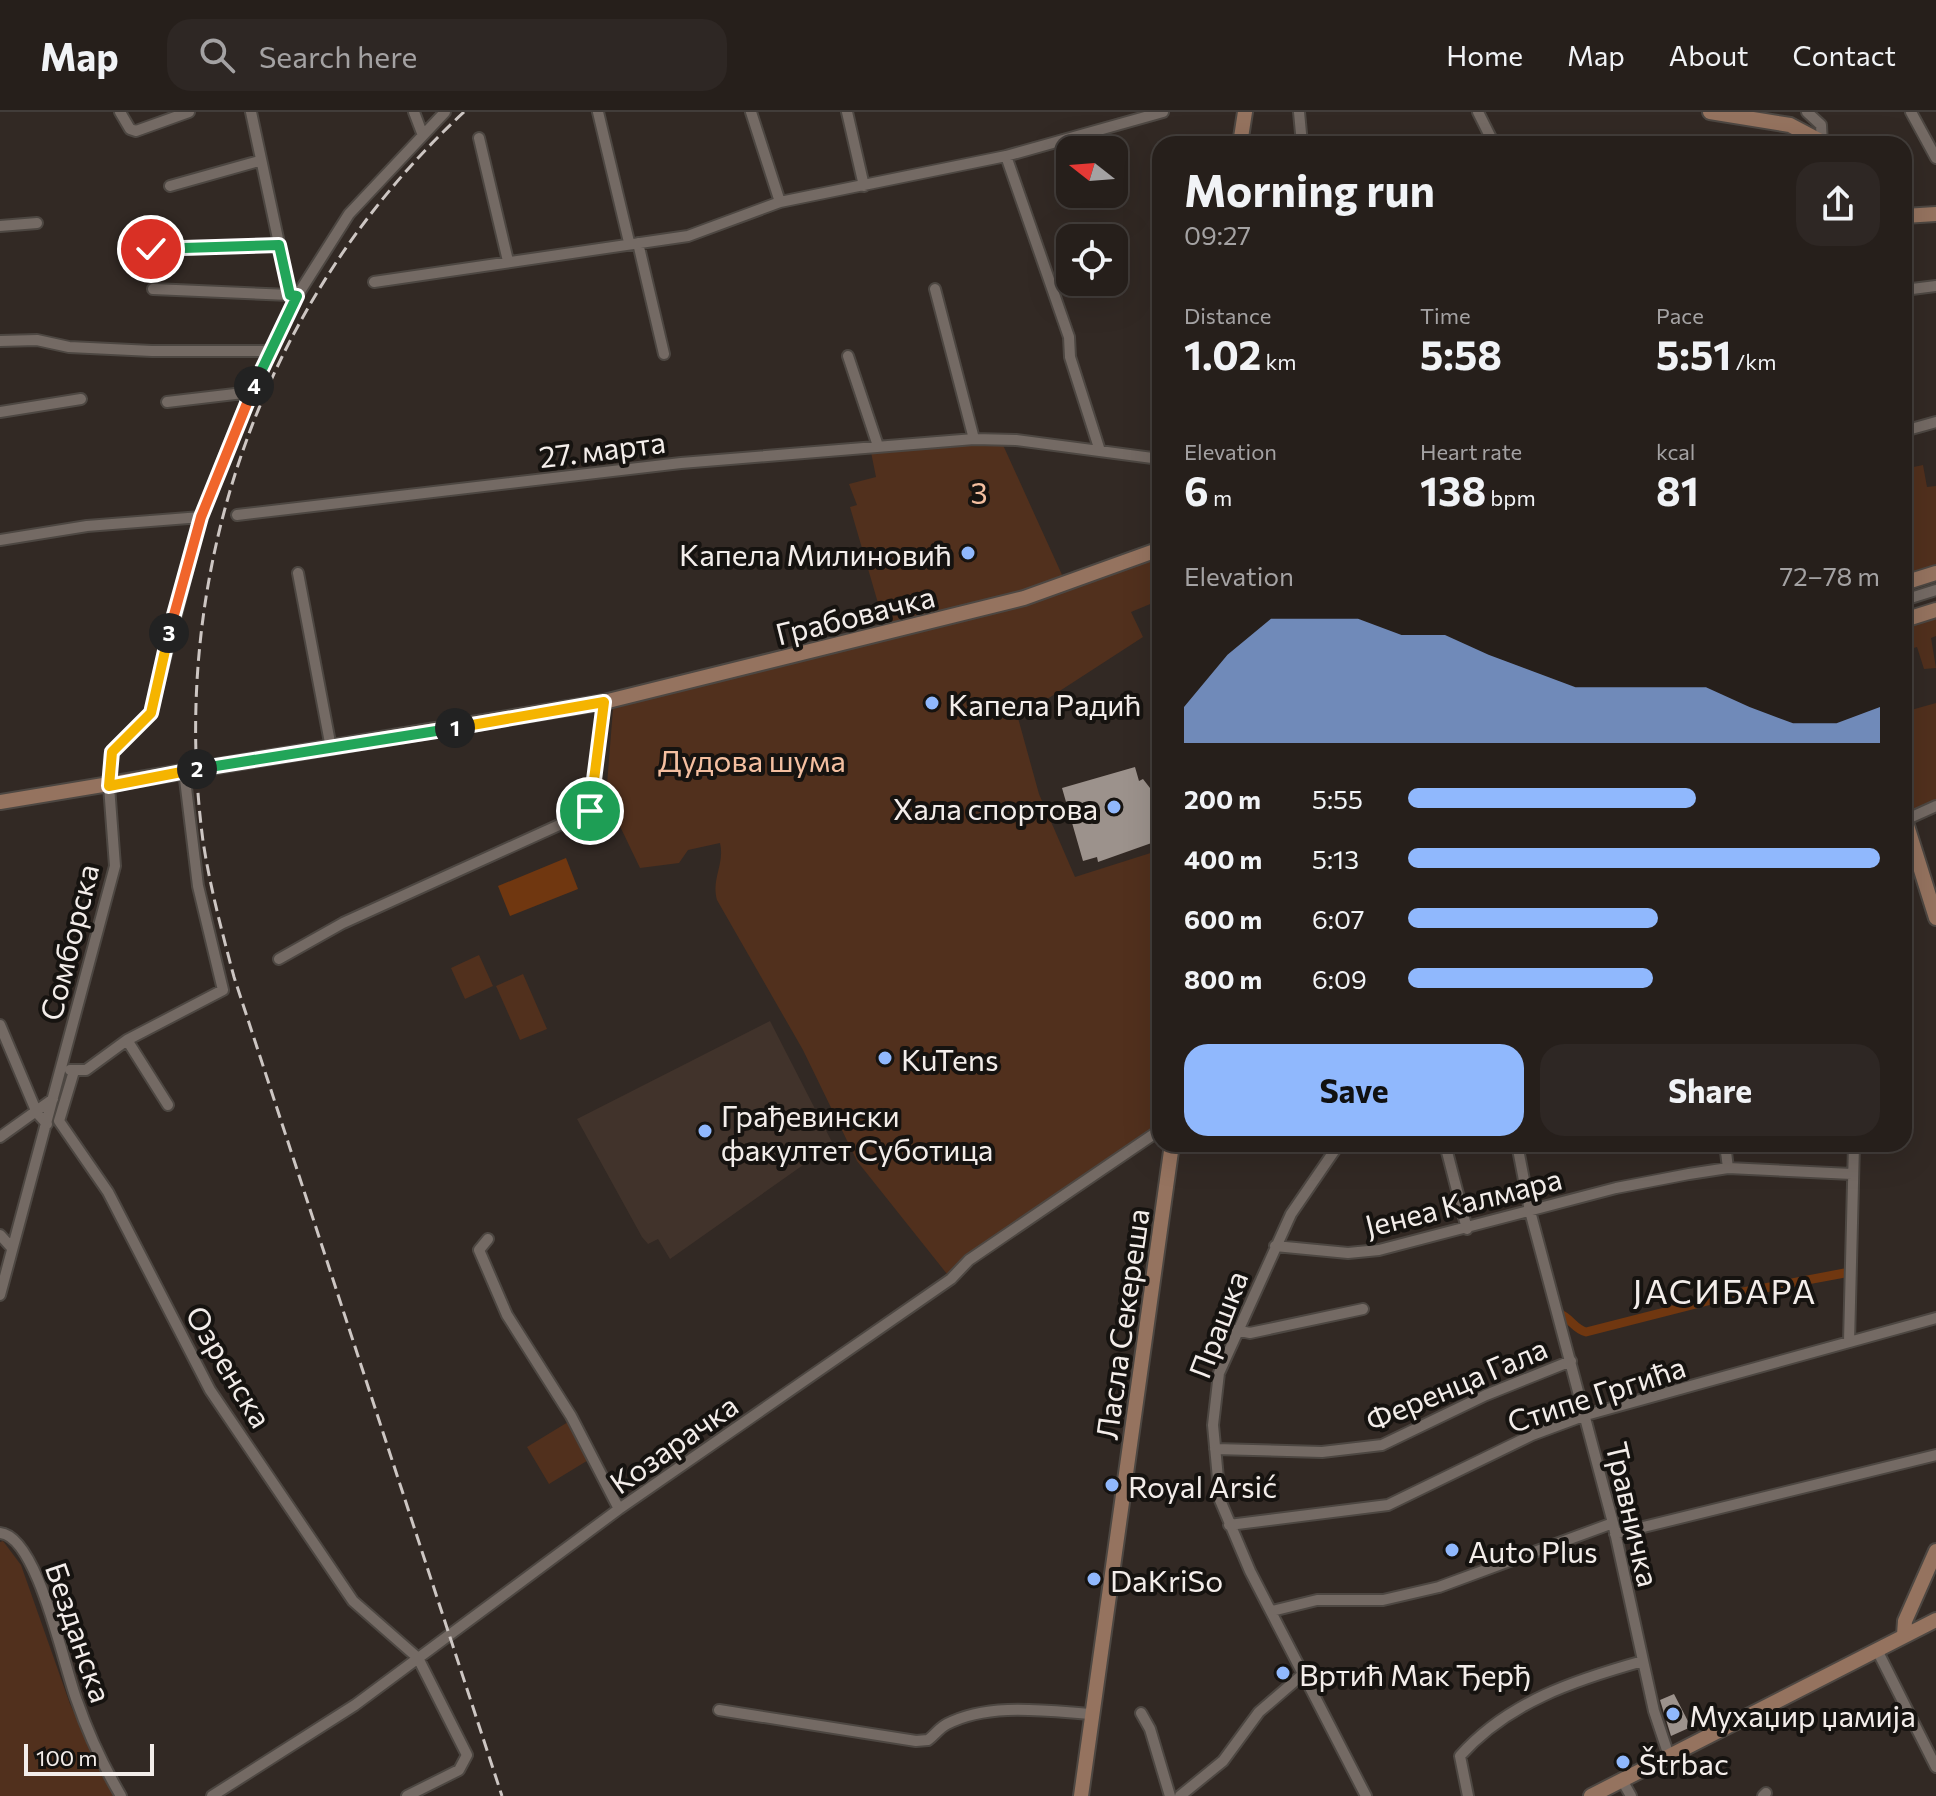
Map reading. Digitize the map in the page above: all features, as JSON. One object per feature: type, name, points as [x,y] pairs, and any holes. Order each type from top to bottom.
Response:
[{"type":"street","points":[[120,112],[130,129],[136,131],[189,112]]},
{"type":"street","points":[[153,289],[294,296],[259,161],[251,112]]},
{"type":"street","points":[[414,112],[422,133]]},
{"type":"street","name":"Сомборска","points":[[0,1295],[115,866],[109,786],[112,752],[146,722],[153,709],[201,517],[294,296],[349,214],[445,112]]},
{"type":"street","points":[[598,112],[664,354]]},
{"type":"street","points":[[751,112],[780,202]]},
{"type":"street","points":[[847,112],[864,186]]},
{"type":"street","points":[[374,282],[688,236],[780,202],[1006,156],[1163,112]]},
{"type":"street","points":[[1241,136],[1245,112]]},
{"type":"street","points":[[1299,112],[1301,136]]},
{"type":"street","points":[[1478,112],[1490,136]]},
{"type":"street","points":[[1710,112],[1790,125],[1811,136]]},
{"type":"street","points":[[1807,112],[1821,125],[1823,136]]},
{"type":"street","points":[[1911,112],[1936,158]]},
{"type":"street","points":[[479,138],[508,261]]},
{"type":"street","points":[[1006,156],[1069,337],[1070,357],[1100,451]]},
{"type":"street","points":[[170,186],[259,161]]},
{"type":"street","points":[[1912,216],[1936,214]]},
{"type":"street","points":[[0,226],[37,223]]},
{"type":"street","points":[[151,249],[279,245]]},
{"type":"street","points":[[1912,289],[1936,286]]},
{"type":"street","points":[[935,289],[974,439]]},
{"type":"street","points":[[0,341],[37,340],[69,347],[152,351],[271,351]]},
{"type":"street","points":[[848,356],[878,446]]},
{"type":"street","points":[[167,402],[252,392]]},
{"type":"street","points":[[0,412],[81,399]]},
{"type":"street","points":[[1912,429],[1936,422]]},
{"type":"street","name":"27. марта","points":[[237,515],[681,463],[974,439],[1152,458]]},
{"type":"street","points":[[0,540],[87,526],[201,517]]},
{"type":"street","name":"Грабовачка","points":[[0,802],[604,702],[1024,598],[1152,552]]},
{"type":"street","points":[[298,573],[331,748]]},
{"type":"street","points":[[1912,580],[1936,573]]},
{"type":"street","points":[[1912,598],[1936,590]]},
{"type":"street","points":[[1912,618],[1936,610]]},
{"type":"street","points":[[279,959],[343,923],[570,823],[590,811],[604,702]]},
{"type":"street","points":[[62,1066],[74,1071],[86,1070],[127,1040],[223,990],[198,886],[184,771]]},
{"type":"street","points":[[1912,816],[1936,806]]},
{"type":"street","points":[[1912,844],[1936,918]]},
{"type":"street","points":[[0,1025],[37,1113],[47,1124]]},
{"type":"street","points":[[127,1040],[168,1105]]},
{"type":"street","name":"Озренска","points":[[74,1071],[59,1121],[108,1192],[210,1390],[353,1601],[418,1658]]},
{"type":"street","points":[[0,1137],[54,1098]]},
{"type":"street","name":"Козарачка","points":[[212,1796],[320,1729],[619,1509],[951,1279],[969,1260],[1054,1199],[1152,1135]]},
{"type":"street","name":"Ласла Секереша","points":[[1081,1796],[1171,1152]]},
{"type":"street","name":"Прашка","points":[[1334,1152],[1291,1214],[1235,1330],[1219,1373],[1214,1399],[1216,1478],[1229,1525],[1302,1675],[1366,1796]]},
{"type":"street","points":[[1447,1152],[1467,1229]]},
{"type":"street","name":"Травничка","points":[[1519,1152],[1530,1211],[1586,1415],[1643,1661],[1669,1756]]},
{"type":"street","points":[[1726,1152],[1728,1168]]},
{"type":"street","points":[[1849,1342],[1853,1152]]},
{"type":"street","name":"Јенеа Калмара","points":[[1275,1246],[1348,1253],[1379,1250],[1616,1188],[1728,1168],[1852,1174]]},
{"type":"street","points":[[0,1235],[12,1248]]},
{"type":"street","points":[[488,1239],[479,1250],[479,1257],[494,1281],[507,1315],[571,1416],[619,1509]]},
{"type":"street","points":[[1235,1330],[1250,1333],[1363,1309]]},
{"type":"street","name":"Стипе Гргића","points":[[1229,1525],[1388,1505],[1532,1435],[1586,1415],[1936,1318]]},
{"type":"street","name":"Ференца Гала","points":[[1215,1449],[1322,1452],[1382,1445],[1486,1395],[1571,1361]]},
{"type":"street","points":[[1272,1611],[1317,1600],[1383,1600],[1439,1587],[1614,1528],[1936,1455]]},
{"type":"street","name":"Безданска","points":[[3,1533],[29,1558],[77,1701],[121,1796]]},
{"type":"street","points":[[1904,1635],[1905,1621],[1936,1551]]},
{"type":"street","points":[[1591,1796],[1936,1620]]},
{"type":"street","points":[[1877,1650],[1935,1761]]},
{"type":"street","points":[[407,1796],[459,1770],[467,1755],[418,1658]]},
{"type":"street","points":[[1468,1796],[1460,1756],[1472,1742],[1524,1704],[1583,1678],[1643,1661]]},
{"type":"street","points":[[1180,1796],[1223,1761],[1259,1712],[1302,1675]]},
{"type":"street","points":[[719,1710],[916,1741],[928,1740],[943,1726],[975,1715],[1037,1710],[1092,1714]]},
{"type":"street","points":[[1141,1713],[1150,1729],[1170,1796]]},
{"type":"street","points":[[1622,1780],[1631,1796]]},
{"type":"shaded area","points":[[566,858],[578,889],[510,916],[498,886]]},
{"type":"shaded area","name":"Грађевински факултет Суботица","points":[[770,1021],[833,1144],[670,1259],[658,1239],[648,1244],[642,1237],[577,1119]]},
{"type":"green space","name":"3","points":[[970,444],[1003,445],[1063,577],[1020,593],[885,627],[850,507],[857,505],[849,484],[876,477],[871,452]]},
{"type":"green space","points":[[1923,465],[1927,487],[1936,486],[1936,566],[1912,574],[1912,467]]},
{"type":"green space","name":"Дудова шума","points":[[1152,555],[1152,603],[1131,612],[1143,637],[1018,718],[1039,794],[1075,877],[1152,853],[1152,1136],[951,1279],[857,1161],[803,1050],[717,900],[720,843],[688,850],[679,863],[640,868],[606,797],[613,709]]},
{"type":"green space","points":[[1936,618],[1936,636],[1931,638],[1936,668],[1924,669],[1917,647],[1912,649],[1912,625]]},
{"type":"green space","points":[[1936,703],[1936,802],[1912,812],[1912,710]]},
{"type":"green space","points":[[479,955],[493,986],[465,999],[451,968]]},
{"type":"green space","points":[[523,974],[547,1029],[520,1040],[496,986]]},
{"type":"green space","points":[[568,1422],[590,1459],[549,1484],[527,1447]]},
{"type":"green space","points":[[3,1541],[21,1565],[70,1704],[115,1796],[0,1796],[0,1542]]},
{"type":"building","name":"Хала спортова","points":[[1135,767],[1139,781],[1143,779],[1152,788],[1152,843],[1098,862],[1097,857],[1083,861],[1062,788]]},
{"type":"building","name":"Мухаџир џамија","points":[[1674,1694],[1691,1727],[1671,1736],[1660,1700]]},
{"type":"waterway","points":[[1558,1313],[1586,1332],[1743,1292],[1850,1272]]},
{"type":"railway","points":[[464,112],[394,185],[334,266],[284,353],[245,445],[217,540],[200,639],[196,740],[203,841],[234,977],[502,1796]]},
{"type":"place","name":"Капела Милиновић","points":[[968,553]]},
{"type":"place","name":"Капела Радић","points":[[932,703]]},
{"type":"place","name":"Хала спортова","points":[[1114,807]]},
{"type":"place","name":"KuTens","points":[[885,1058]]},
{"type":"place","name":"Грађевински факултет Суботица","points":[[705,1131]]},
{"type":"place","name":"Royal Arsić","points":[[1112,1485]]},
{"type":"place","name":"Auto Plus","points":[[1452,1550]]},
{"type":"place","name":"DaKriSo","points":[[1094,1579]]},
{"type":"place","name":"Вртић Мак Ђерђ","points":[[1283,1673]]},
{"type":"place","name":"Мухаџир џамија","points":[[1673,1714]]},
{"type":"place","name":"Štrbac","points":[[1623,1762]]},
{"type":"district","name":"ЈАСИБАРА","points":[[1725,1290]]},
{"type":"route","points":[[151,249],[279,245],[290,295],[297,296],[238,422],[201,517],[170,630],[153,709],[146,722],[117,745],[109,757],[109,786],[604,702],[590,811]]}]
